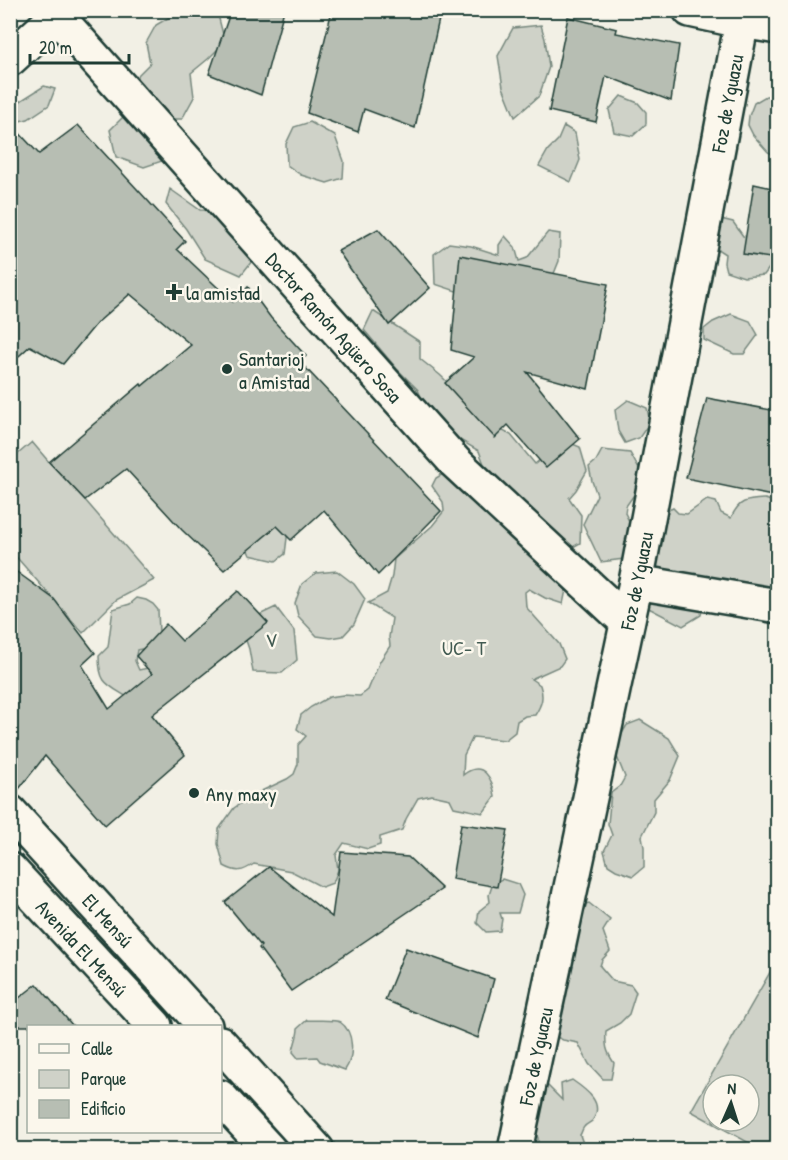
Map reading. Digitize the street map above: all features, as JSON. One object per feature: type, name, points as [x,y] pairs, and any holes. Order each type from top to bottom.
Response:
[{"type":"street","points":[[690,10],[742,16],[777,27]]},
{"type":"street","points":[[10,59],[58,13]]},
{"type":"street","name":"Doctor Ramón Agüero Sosa","points":[[58,13],[454,462],[627,622]]},
{"type":"street","name":"Foz de Yguazu","points":[[515,1149],[636,582],[742,16]]},
{"type":"street","points":[[636,582],[777,606]]},
{"type":"street","name":"El Mensú","points":[[16,828],[204,1025]]},
{"type":"street","name":"Avenida El Mensú","points":[[10,870],[154,1025]]},
{"type":"street","points":[[222,1045],[317,1149]]},
{"type":"street","points":[[222,1099],[269,1149]]},
{"type":"green space","points":[[185,11],[225,11],[219,19],[225,42],[191,73],[194,97],[182,119],[154,119],[137,103],[137,76],[150,63],[146,43],[156,25]]},
{"type":"green space","points":[[541,25],[549,67],[539,96],[515,117],[503,87],[498,56],[513,28]]},
{"type":"green space","points":[[44,86],[55,89],[49,105],[28,119],[11,123],[11,107]]},
{"type":"green space","points":[[621,96],[638,103],[646,112],[646,124],[633,136],[614,132],[609,110]]},
{"type":"green space","points":[[766,96],[777,96],[777,156],[768,152],[753,135],[748,125],[754,103]]},
{"type":"green space","points":[[129,111],[168,159],[144,167],[116,157],[110,130]]},
{"type":"green space","points":[[310,122],[335,136],[344,161],[343,178],[327,183],[301,175],[287,165],[286,144],[294,127]]},
{"type":"green space","points":[[564,126],[575,133],[580,160],[571,182],[539,166],[548,150],[558,140]]},
{"type":"green space","points":[[170,189],[200,210],[236,211],[256,256],[241,275],[205,259],[186,229],[166,204]]},
{"type":"green space","points":[[721,219],[733,222],[743,236],[769,242],[772,264],[764,275],[744,277],[726,271],[725,254],[714,247]]},
{"type":"green space","points":[[548,232],[560,234],[559,261],[551,281],[470,275],[456,291],[435,284],[434,254],[449,243],[471,246],[499,255],[499,245],[505,236],[515,247],[519,261],[527,258]]},
{"type":"green space","points":[[373,311],[420,342],[420,359],[493,426],[511,435],[535,464],[563,440],[580,447],[587,471],[569,498],[581,515],[580,543],[557,550],[494,482],[479,451],[455,437],[440,440],[418,390],[364,330]]},
{"type":"green space","points":[[731,314],[750,321],[758,335],[744,354],[734,354],[704,340],[704,329]]},
{"type":"green space","points":[[628,400],[647,408],[650,422],[639,438],[625,443],[618,431],[615,410]]},
{"type":"green space","points":[[32,442],[154,580],[116,600],[83,633],[11,551],[11,460]]},
{"type":"green space","points":[[602,450],[630,453],[640,471],[636,492],[626,506],[625,513],[631,525],[624,559],[601,562],[583,524],[597,495],[589,467],[596,461]]},
{"type":"green space","name":"UC- T","points":[[448,471],[559,579],[566,590],[563,604],[529,589],[525,592],[526,607],[559,644],[565,659],[560,666],[531,679],[540,685],[542,693],[541,704],[535,715],[525,716],[517,721],[515,732],[505,740],[473,737],[464,755],[463,775],[476,769],[486,773],[495,797],[483,813],[454,807],[450,799],[432,795],[418,798],[402,830],[380,837],[380,845],[368,849],[344,843],[336,855],[338,870],[333,883],[322,887],[291,871],[254,864],[239,871],[224,866],[218,844],[219,829],[234,808],[253,795],[294,774],[298,764],[298,745],[306,736],[297,729],[301,715],[329,697],[360,696],[368,690],[380,661],[390,646],[392,618],[368,603],[387,593],[394,559],[432,526],[444,511],[443,502],[432,486],[436,478]]},
{"type":"green space","points":[[765,499],[777,503],[777,587],[735,584],[704,600],[701,615],[683,626],[641,604],[662,513],[673,508],[678,513],[687,514],[707,500],[716,502],[721,513],[731,518],[740,504]]},
{"type":"green space","points":[[261,516],[288,530],[285,554],[276,561],[250,555],[243,540]]},
{"type":"green space","points":[[337,571],[354,584],[365,599],[354,624],[343,636],[331,638],[317,636],[298,616],[295,603],[302,584],[316,573]]},
{"type":"green space","points":[[137,598],[153,604],[158,610],[159,632],[152,647],[137,650],[135,661],[139,670],[157,666],[165,674],[127,697],[105,682],[100,672],[99,656],[108,647],[113,609],[130,604]]},
{"type":"green space","name":"V","points":[[276,607],[294,631],[297,660],[282,673],[253,672],[243,632],[255,617]]},
{"type":"green space","points":[[640,720],[669,738],[680,756],[670,780],[654,799],[654,812],[642,836],[644,867],[633,876],[608,865],[604,851],[612,835],[608,824],[611,793],[620,786],[625,777],[615,752],[618,740],[627,725]]},
{"type":"green space","points":[[502,879],[518,884],[523,895],[518,913],[500,913],[502,919],[500,931],[486,932],[477,923],[479,911],[490,902],[489,895],[493,883]]},
{"type":"green space","points":[[589,903],[610,920],[603,931],[610,951],[600,966],[613,981],[631,985],[636,992],[629,1014],[620,1023],[606,1031],[607,1048],[614,1063],[611,1079],[603,1079],[589,1064],[578,1043],[563,1040],[527,1024],[527,1008],[533,991],[575,907]]},
{"type":"green space","points":[[777,960],[777,1149],[760,1149],[731,1133],[761,1133],[761,1073],[713,1073]]},
{"type":"green space","points":[[307,1020],[337,1021],[345,1026],[352,1045],[345,1070],[320,1061],[317,1057],[298,1058],[293,1052],[298,1028]]},
{"type":"green space","points":[[572,1080],[592,1097],[597,1108],[592,1121],[585,1126],[580,1135],[585,1149],[538,1149],[538,1138],[532,1126],[507,1123],[505,1104],[508,1088],[515,1084],[546,1084],[562,1100],[561,1084]]},
{"type":"green space","points":[[701,1093],[701,1117],[691,1111]]},
{"type":"building","points":[[231,10],[284,10],[261,95],[209,74]]},
{"type":"building","points":[[332,10],[441,10],[415,128],[364,109],[358,132],[307,113]]},
{"type":"building","points":[[568,17],[617,29],[616,33],[679,45],[671,101],[606,76],[596,122],[549,111]]},
{"type":"building","points":[[10,123],[39,154],[78,125],[185,241],[177,249],[233,302],[248,287],[271,318],[306,356],[300,362],[441,511],[378,575],[324,510],[291,540],[277,526],[224,570],[182,530],[126,469],[85,500],[49,462],[191,345],[130,294],[97,323],[63,364],[30,346],[10,364]]},
{"type":"building","points":[[754,184],[777,189],[777,259],[743,254]]},
{"type":"building","points":[[378,229],[430,288],[389,325],[338,251]]},
{"type":"building","points":[[460,255],[608,284],[588,389],[527,372],[580,439],[546,468],[508,425],[495,438],[445,383],[474,357],[451,350]]},
{"type":"building","points":[[707,398],[777,411],[777,497],[686,478]]},
{"type":"building","points":[[10,567],[54,599],[95,653],[82,665],[109,709],[152,674],[136,656],[166,624],[182,641],[238,591],[268,623],[152,715],[185,755],[105,825],[45,756],[15,794],[10,794]]},
{"type":"building","points":[[461,824],[508,830],[497,887],[452,879]]},
{"type":"building","points":[[341,852],[408,857],[442,889],[291,991],[259,948],[261,946],[225,902],[269,867],[332,917]]},
{"type":"building","points":[[406,948],[494,979],[478,1038],[385,1000]]},
{"type":"building","points":[[37,984],[72,1025],[10,1026],[10,1005]]},
{"type":"place","name":"la amistad","points":[[174,292]]},
{"type":"place","name":"Santarioj a Amistad","points":[[227,369]]},
{"type":"place","name":"Any maxy","points":[[194,793]]}]
